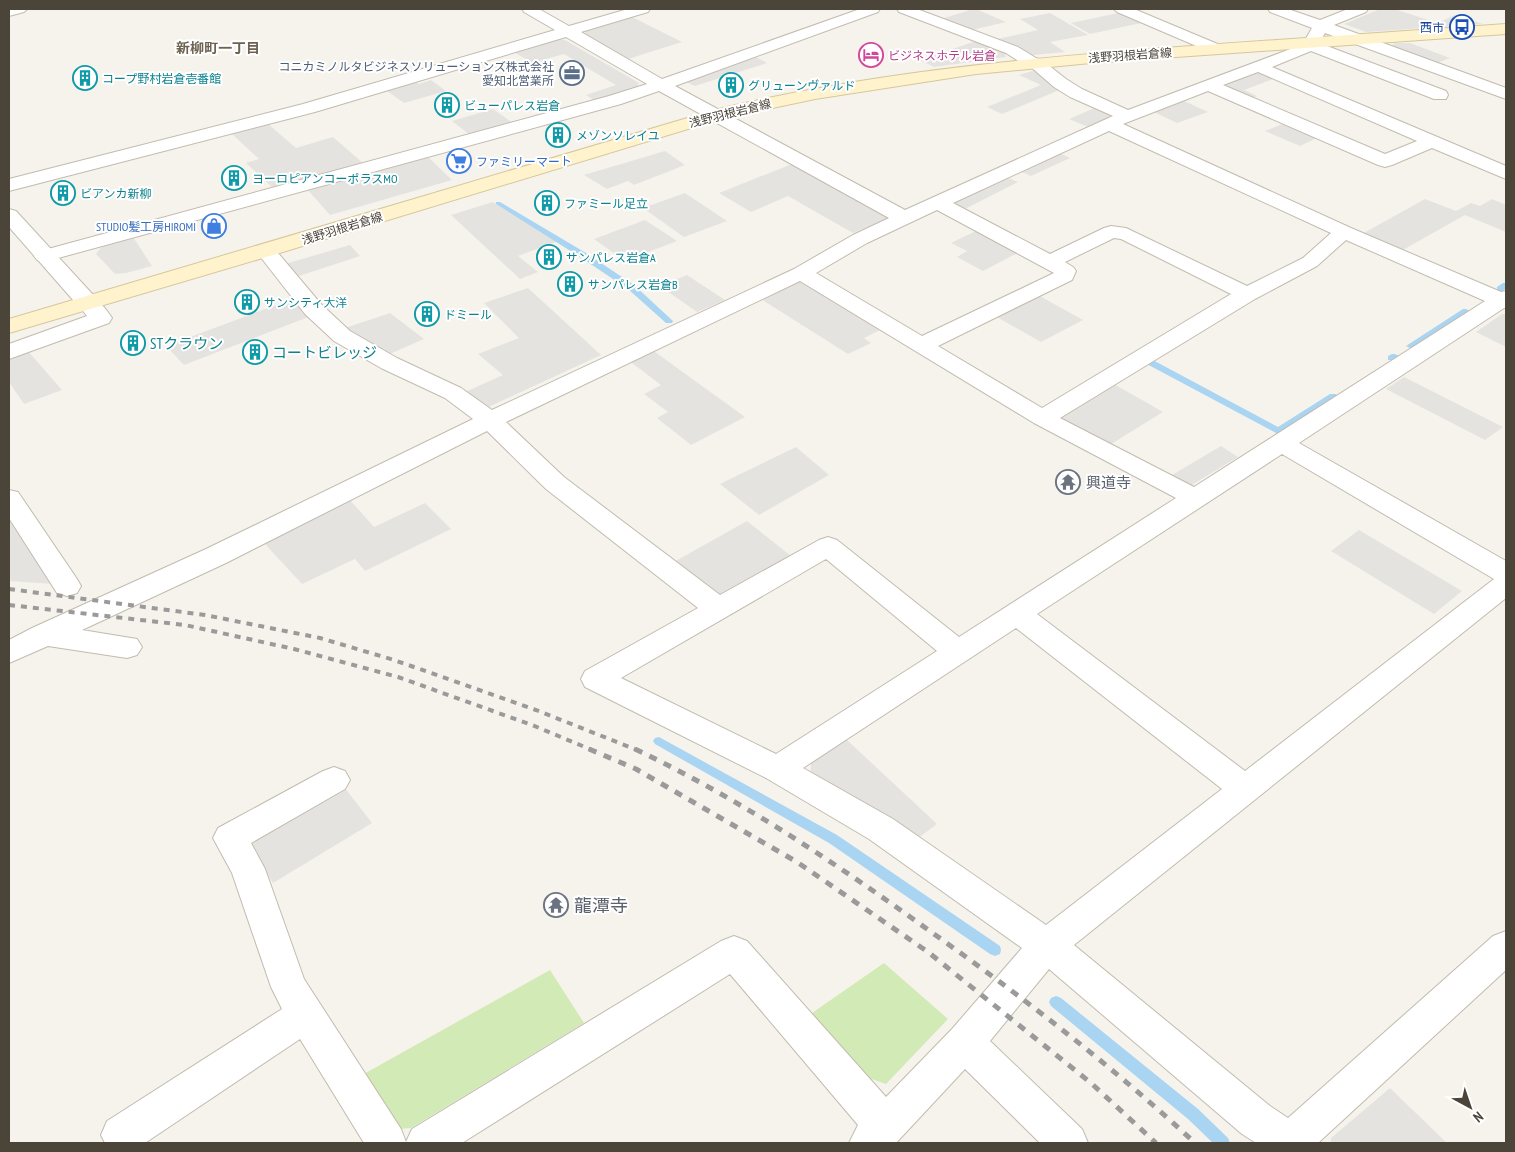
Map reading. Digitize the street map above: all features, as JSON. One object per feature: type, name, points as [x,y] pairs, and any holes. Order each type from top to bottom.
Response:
[{"type":"main road","name":"浅野羽根岩倉線","points":[[9,326],[266,251],[717,115],[815,94],[892,80],[1034,63],[1214,48],[1311,44],[1360,38],[1506,29]]},
{"type":"street","points":[[9,11],[19,9]]},
{"type":"street","points":[[529,9],[661,85],[904,218]]},
{"type":"street","points":[[9,185],[309,108],[643,9]]},
{"type":"street","points":[[44,256],[615,100],[873,9]]},
{"type":"street","points":[[904,9],[1012,50],[1076,93],[1127,116]]},
{"type":"street","points":[[1122,9],[1214,48]]},
{"type":"street","points":[[1275,9],[1360,38],[1506,94]]},
{"type":"street","points":[[9,652],[216,556],[490,420],[801,273],[860,239],[937,202],[1127,116],[1299,51],[1311,44],[1321,25],[1361,9]]},
{"type":"street","points":[[1311,44],[1440,96]]},
{"type":"street","points":[[1257,66],[1506,173]]},
{"type":"street","points":[[1208,85],[1384,161],[1433,141]]},
{"type":"street","points":[[1108,124],[1344,232],[1505,300]]},
{"type":"street","points":[[922,345],[1065,276],[1066,271],[937,202]]},
{"type":"street","points":[[9,215],[101,318],[9,352]]},
{"type":"street","points":[[1050,262],[1111,232],[1126,234],[1247,294]]},
{"type":"street","points":[[1042,418],[1247,294],[1310,262],[1344,232]]},
{"type":"street","points":[[266,251],[313,309],[342,336],[389,363],[453,393],[490,420],[555,483],[719,609]]},
{"type":"street","points":[[801,273],[1042,418],[1196,498]]},
{"type":"street","points":[[777,769],[1280,443],[1505,300]]},
{"type":"street","points":[[1280,443],[1506,573]]},
{"type":"street","points":[[9,498],[67,586]]},
{"type":"street","points":[[958,652],[828,546],[596,679],[777,769],[882,829],[1047,945],[1256,1120],[1291,1143],[1506,947]]},
{"type":"street","points":[[426,1143],[734,952],[877,1135],[966,1042],[1047,945],[1506,584]]},
{"type":"street","points":[[1017,614],[1245,789]]},
{"type":"street","points":[[42,636],[127,647]]},
{"type":"street","points":[[334,780],[230,838],[248,869],[290,987],[387,1143]]},
{"type":"street","points":[[125,1143],[121,1135],[306,1014]]},
{"type":"street","points":[[966,1042],[1068,1143]]},
{"type":"green space","points":[[884,963],[948,1019],[886,1084],[863,1076],[812,1013]]},
{"type":"green space","points":[[550,970],[584,1023],[411,1128],[398,1129],[362,1075]]},
{"type":"shaded area","points":[[973,9],[1006,22],[972,30],[941,19]]},
{"type":"shaded area","points":[[1380,9],[1394,9],[1438,23],[1455,15],[1483,24],[1366,32],[1344,24]]},
{"type":"shaded area","points":[[1123,12],[1146,22],[1090,34],[1071,23]]},
{"type":"shaded area","points":[[1050,13],[1088,35],[1050,42],[1065,52],[1024,56],[993,40],[1038,30],[1020,19]]},
{"type":"shaded area","points":[[632,17],[682,42],[628,59],[584,34],[586,31]]},
{"type":"shaded area","points":[[558,39],[565,40],[639,83],[637,87],[594,100],[586,95],[616,85],[564,54],[532,63],[514,52]]},
{"type":"shaded area","points":[[982,39],[1004,50],[1006,57],[934,67],[920,60]]},
{"type":"shaded area","points":[[1394,43],[1410,43],[1450,58],[1435,64],[1391,47]]},
{"type":"shaded area","points":[[756,57],[767,63],[695,86],[686,82]]},
{"type":"shaded area","points":[[1039,69],[1064,88],[1002,114],[987,107],[1041,85],[1019,75]]},
{"type":"shaded area","points":[[1261,72],[1276,78],[1244,90],[1257,96],[1246,100],[1217,87]]},
{"type":"shaded area","points":[[431,80],[446,91],[404,103],[387,91],[416,82],[419,84]]},
{"type":"shaded area","points":[[1184,101],[1208,112],[1177,123],[1154,112]]},
{"type":"shaded area","points":[[1099,106],[1117,114],[1088,127],[1069,119]]},
{"type":"shaded area","points":[[493,109],[513,123],[470,135],[452,121]]},
{"type":"shaded area","points":[[1287,122],[1321,136],[1300,146],[1265,131]]},
{"type":"shaded area","points":[[268,124],[296,148],[333,137],[364,164],[272,187],[246,163],[259,159],[232,134]]},
{"type":"shaded area","points":[[665,151],[685,165],[634,185],[628,181],[607,189],[584,175]]},
{"type":"shaded area","points":[[1057,152],[1070,158],[1031,176],[1017,170]]},
{"type":"shaded area","points":[[427,156],[452,180],[330,215],[306,188]]},
{"type":"shaded area","points":[[792,164],[890,217],[853,233],[788,196],[751,212],[719,193]]},
{"type":"shaded area","points":[[1004,176],[1018,182],[963,210],[948,204]]},
{"type":"shaded area","points":[[685,193],[727,221],[684,237],[643,208]]},
{"type":"shaded area","points":[[1425,199],[1456,211],[1471,203],[1480,206],[1492,199],[1506,205],[1506,232],[1465,215],[1401,251],[1362,234]]},
{"type":"shaded area","points":[[493,202],[558,241],[518,256],[538,272],[520,279],[451,215]]},
{"type":"shaded area","points":[[645,220],[677,241],[625,261],[594,239]]},
{"type":"shaded area","points":[[980,229],[1023,250],[983,271],[957,257],[967,251],[951,243]]},
{"type":"shaded area","points":[[133,237],[152,266],[115,274],[96,254],[103,245]]},
{"type":"shaded area","points":[[350,245],[360,256],[296,277],[285,264]]},
{"type":"shaded area","points":[[687,275],[725,300],[697,312],[660,286]]},
{"type":"shaded area","points":[[803,279],[884,328],[864,338],[871,343],[848,354],[761,299]]},
{"type":"shaded area","points":[[528,288],[601,355],[484,409],[463,393],[503,375],[478,354],[519,338],[484,303]]},
{"type":"shaded area","points":[[1038,295],[1083,320],[1041,342],[995,316]]},
{"type":"shaded area","points":[[295,298],[311,316],[184,365],[166,346]]},
{"type":"shaded area","points":[[390,313],[424,339],[385,356],[345,328]]},
{"type":"shaded area","points":[[1502,314],[1506,314],[1506,347],[1476,332]]},
{"type":"shaded area","points":[[651,349],[745,417],[691,445],[657,418],[668,412],[644,394],[661,385],[628,360]]},
{"type":"shaded area","points":[[28,351],[62,390],[24,404],[9,382],[9,358]]},
{"type":"shaded area","points":[[1404,377],[1503,427],[1485,440],[1386,389]]},
{"type":"shaded area","points":[[1112,383],[1163,412],[1108,446],[1054,418]]},
{"type":"shaded area","points":[[1221,446],[1238,457],[1190,486],[1172,475]]},
{"type":"shaded area","points":[[796,447],[829,475],[759,515],[720,484]]},
{"type":"shaded area","points":[[350,500],[374,527],[425,503],[451,529],[365,571],[355,559],[302,584],[265,544]]},
{"type":"shaded area","points":[[9,515],[54,584],[9,581]]},
{"type":"shaded area","points":[[747,521],[791,556],[720,598],[672,563]]},
{"type":"shaded area","points":[[1359,530],[1462,591],[1434,614],[1331,551]]},
{"type":"shaded area","points":[[846,739],[937,824],[917,839],[811,778],[811,762]]},
{"type":"shaded area","points":[[341,783],[372,823],[273,883],[244,838]]},
{"type":"shaded area","points":[[1390,1088],[1447,1143],[1331,1143],[1331,1138]]},
{"type":"waterway","points":[[498,203],[631,287],[669,321]]},
{"type":"waterway","points":[[1500,289],[1506,285]]},
{"type":"waterway","points":[[1410,346],[1466,311]]},
{"type":"waterway","points":[[1391,358],[1395,356]]},
{"type":"waterway","points":[[1146,360],[1278,431],[1333,396]]},
{"type":"waterway","points":[[659,741],[833,839],[995,950]]},
{"type":"waterway","points":[[1056,1002],[1193,1114],[1223,1143]]},
{"type":"railway","points":[[9,589],[205,615],[320,638],[394,660],[536,710],[637,750]]},
{"type":"railway","points":[[9,605],[185,625],[294,649],[398,677],[532,725],[592,750]]},
{"type":"railway","points":[[589,749],[636,769],[797,862],[928,952],[1091,1083],[1156,1143]]},
{"type":"railway","points":[[637,750],[711,788],[785,832],[892,904],[996,979],[1098,1058],[1195,1143]]},
{"type":"place","name":"西市","points":[[1462,27]]},
{"type":"place","name":"ビジネスホテル岩倉","points":[[871,55]]},
{"type":"place","name":"コニカミノルタビジネスソリューションズ株式会社 愛知北営業所","points":[[572,73]]},
{"type":"place","name":"コープ野村岩倉壱番館","points":[[85,78]]},
{"type":"place","name":"グリューンヴァルド","points":[[731,85]]},
{"type":"place","name":"ビューパレス岩倉","points":[[447,105]]},
{"type":"place","name":"メゾンソレイユ","points":[[558,135]]},
{"type":"place","name":"ファミリーマート","points":[[459,161]]},
{"type":"place","name":"ヨーロピアンコーポラスMO","points":[[234,178]]},
{"type":"place","name":"ビアンカ新柳","points":[[63,193]]},
{"type":"place","name":"ファミール足立","points":[[547,203]]},
{"type":"place","name":"STUDIO髪工房HIROMI","points":[[214,226]]},
{"type":"place","name":"サンパレス岩倉A","points":[[549,257]]},
{"type":"place","name":"サンパレス岩倉B","points":[[570,284]]},
{"type":"place","name":"サンシティ大洋","points":[[247,302]]},
{"type":"place","name":"ドミール","points":[[427,314]]},
{"type":"place","name":"STクラウン","points":[[133,343]]},
{"type":"place","name":"コートビレッジ","points":[[255,352]]},
{"type":"place","name":"興道寺","points":[[1068,482]]},
{"type":"place","name":"龍潭寺","points":[[556,905]]},
{"type":"district","name":"新柳町一丁目","points":[[218,48]]}]
